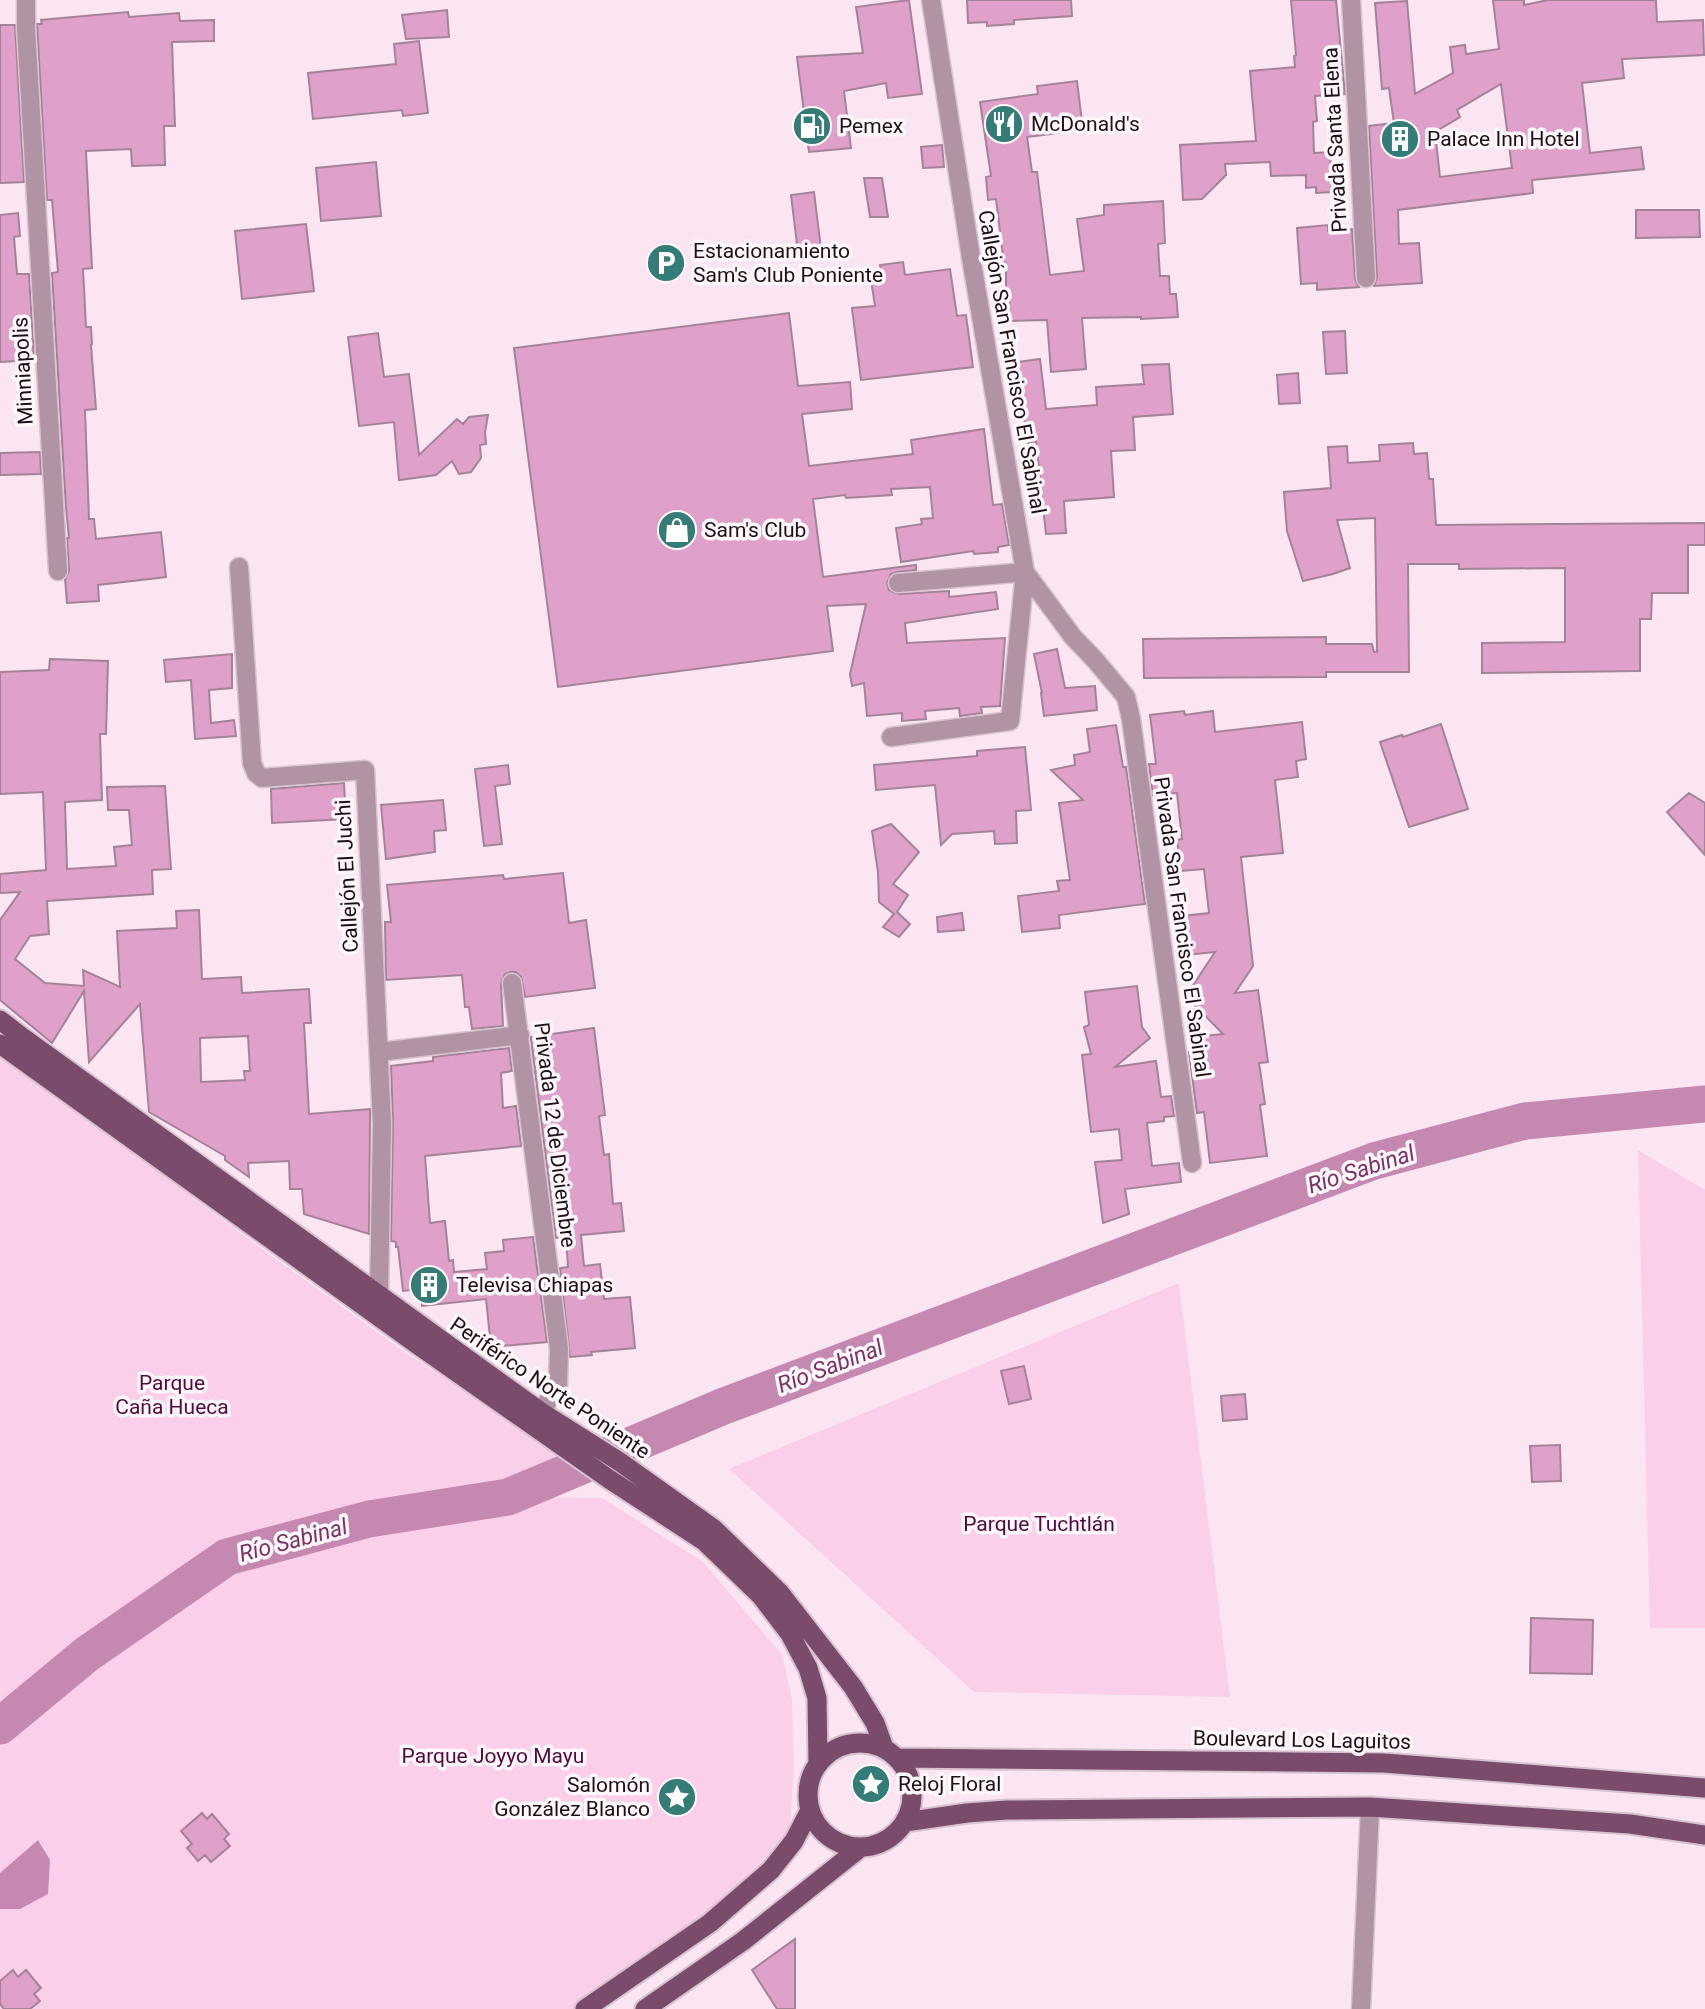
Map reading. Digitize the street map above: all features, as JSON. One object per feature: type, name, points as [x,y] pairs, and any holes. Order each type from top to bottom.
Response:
[{"type":"main road","name":"Periférico Norte Poniente","points":[[0,1020],[541,1412],[576,1445]]},
{"type":"main road","name":"Periférico Norte Poniente","points":[[0,1044],[407,1338],[615,1470],[714,1529],[780,1593],[853,1687],[891,1753]]},
{"type":"main road","name":"Periférico Norte Poniente","points":[[615,1470],[704,1541],[761,1596],[790,1634],[808,1668],[817,1698],[818,1763]]},
{"type":"main road","points":[[866,1743],[891,1753],[908,1772],[913,1789],[912,1806],[897,1833],[886,1841],[860,1848],[846,1846],[823,1833],[810,1810],[808,1790],[818,1763],[832,1751],[848,1744],[866,1743]]},
{"type":"main road","name":"Boulevard Los Laguitos","points":[[891,1753],[1384,1763],[1705,1788]]},
{"type":"main road","points":[[905,1822],[1007,1810],[1370,1807],[1630,1825],[1705,1835]]},
{"type":"main road","points":[[585,2009],[710,1923],[771,1870],[794,1841],[810,1810]]},
{"type":"main road","points":[[645,2009],[743,1941],[860,1848]]},
{"type":"street","name":"Minniapolis","points":[[26,0],[26,43],[58,571]]},
{"type":"street","name":"Callejón San Francisco El Sabinal","points":[[931,0],[969,245],[1025,572],[1073,637],[1126,697]]},
{"type":"street","name":"Privada Santa Elena","points":[[1350,0],[1366,278]]},
{"type":"street","name":"Callejón El Juchi","points":[[239,568],[252,763],[256,773],[262,778],[365,770],[382,1124],[379,1296]]},
{"type":"street","points":[[891,737],[1010,721],[1025,572],[898,583]]},
{"type":"street","name":"Privada San Francisco El Sabinal","points":[[1126,697],[1192,1163]]},
{"type":"street","name":"Privada 12 de Diciembre","points":[[512,983],[559,1349],[558,1385],[541,1412]]},
{"type":"street","points":[[379,1052],[520,1035]]},
{"type":"street","points":[[1362,2009],[1370,1807]]},
{"type":"green space","name":"Parque Joyyo Mayu","points":[[0,1053],[406,1353],[567,1458],[578,1468],[510,1497],[602,1498],[703,1562],[782,1655],[792,1699],[794,1767],[790,1831],[719,1906],[575,2009],[0,2009]]},
{"type":"green space","points":[[1638,1150],[1705,1190],[1705,1628],[1650,1628]]},
{"type":"green space","name":"Parque Tuchtlán","points":[[1179,1283],[1230,1697],[974,1692],[729,1469]]},
{"type":"shaded area","points":[[38,1840],[50,1860],[48,1894],[20,1909],[0,1909],[0,1873]]},
{"type":"building","points":[[909,0],[922,94],[888,98],[886,83],[844,91],[851,148],[809,152],[797,57],[863,53],[856,7]]},
{"type":"building","points":[[967,0],[1071,0],[1072,16],[1014,20],[1014,24],[987,26],[987,22],[968,23]]},
{"type":"building","points":[[1291,0],[1336,0],[1345,94],[1315,96],[1317,121],[1313,122],[1314,153],[1330,152],[1332,192],[1316,193],[1316,187],[1306,188],[1306,175],[1271,176],[1270,162],[1225,164],[1226,175],[1202,199],[1183,200],[1180,145],[1256,141],[1250,71],[1295,67]]},
{"type":"building","points":[[1493,0],[1524,0],[1524,5],[1548,0],[1656,0],[1657,22],[1703,20],[1704,55],[1622,59],[1624,78],[1582,83],[1590,153],[1641,147],[1644,169],[1532,180],[1533,193],[1398,210],[1399,244],[1419,243],[1422,283],[1374,286],[1377,277],[1369,126],[1394,123],[1389,88],[1382,89],[1375,3],[1407,1],[1415,94],[1453,73],[1450,47],[1465,45],[1466,54],[1499,49]],"holes":[[[1501,84],[1512,168],[1440,177],[1435,132],[1460,117],[1457,110]]]},
{"type":"building","points":[[447,10],[449,37],[406,39],[402,15]]},
{"type":"building","points":[[128,12],[129,17],[179,13],[180,21],[214,20],[214,41],[172,42],[175,126],[164,126],[165,165],[132,166],[131,149],[86,151],[92,268],[83,269],[86,327],[91,327],[96,409],[85,410],[89,519],[94,519],[96,539],[161,532],[166,577],[98,585],[99,601],[67,603],[65,579],[69,571],[69,538],[52,273],[58,272],[52,200],[47,200],[37,24],[42,24],[41,20]]},
{"type":"building","points":[[0,25],[15,25],[24,182],[0,183]]},
{"type":"building","points":[[419,41],[428,113],[403,116],[402,110],[313,119],[308,73],[396,64],[394,44]]},
{"type":"building","points":[[1077,81],[1083,130],[1027,137],[1032,172],[1037,172],[1050,275],[1084,271],[1077,219],[1104,215],[1104,205],[1163,201],[1165,243],[1158,244],[1160,276],[1169,276],[1170,294],[1176,294],[1178,317],[1082,318],[1086,369],[1051,372],[1047,320],[1010,321],[1006,263],[1004,264],[996,199],[988,200],[986,177],[991,176],[980,102],[1038,94],[1037,86]]},
{"type":"building","points":[[942,145],[944,167],[923,168],[921,147]]},
{"type":"building","points":[[376,162],[381,216],[321,221],[316,168]]},
{"type":"building","points":[[864,178],[882,178],[888,217],[870,217]]},
{"type":"building","points":[[814,192],[821,249],[798,252],[791,195]]},
{"type":"building","points":[[1636,210],[1699,210],[1700,237],[1636,238]]},
{"type":"building","points":[[18,213],[20,236],[14,237],[17,274],[29,274],[34,360],[0,362],[0,215]]},
{"type":"building","points":[[306,224],[314,291],[242,299],[235,231]]},
{"type":"building","points":[[1328,225],[1328,231],[1352,229],[1355,279],[1359,287],[1317,290],[1317,283],[1301,284],[1297,228]]},
{"type":"building","points":[[903,262],[905,275],[950,269],[957,316],[966,315],[973,367],[861,380],[852,308],[875,306],[871,280],[882,279],[880,265]]},
{"type":"building","name":"Sam's Club","points":[[789,313],[798,386],[850,382],[852,409],[802,414],[809,466],[913,454],[911,440],[984,429],[993,505],[1002,504],[1009,545],[998,547],[998,552],[974,554],[973,551],[901,562],[896,528],[922,524],[921,519],[933,518],[930,487],[891,489],[892,495],[846,498],[845,495],[813,499],[823,577],[916,565],[916,570],[891,574],[887,583],[889,590],[899,594],[949,591],[949,597],[996,592],[998,609],[905,623],[907,643],[1005,638],[1000,706],[981,707],[982,713],[960,716],[959,708],[925,711],[926,719],[902,721],[902,713],[867,716],[864,683],[852,686],[850,674],[866,604],[827,606],[833,651],[558,687],[514,348]]},
{"type":"building","points":[[1345,331],[1347,373],[1326,374],[1323,332]]},
{"type":"building","points":[[378,333],[384,377],[409,374],[419,455],[457,419],[463,424],[469,417],[488,415],[486,444],[480,445],[481,458],[471,472],[459,474],[452,461],[436,475],[399,480],[394,422],[359,426],[348,337]]},
{"type":"building","points":[[1040,359],[1046,409],[1097,405],[1096,387],[1144,384],[1142,365],[1169,364],[1173,414],[1133,417],[1135,450],[1111,451],[1114,497],[1064,501],[1066,533],[1046,534],[1036,441],[1028,443],[1019,386],[1013,386],[1010,363]]},
{"type":"building","points":[[1298,373],[1300,403],[1279,404],[1277,375]]},
{"type":"building","points":[[1413,443],[1414,454],[1427,453],[1429,479],[1433,479],[1436,525],[1705,523],[1705,545],[1688,545],[1688,593],[1652,593],[1651,619],[1640,619],[1640,671],[1482,673],[1482,643],[1565,642],[1565,568],[1459,569],[1459,564],[1408,564],[1409,672],[1326,672],[1326,677],[1144,678],[1143,639],[1326,637],[1326,644],[1372,644],[1374,652],[1377,652],[1375,518],[1337,520],[1350,568],[1303,581],[1287,531],[1284,492],[1331,488],[1328,447],[1347,446],[1348,463],[1380,461],[1379,445]]},
{"type":"building","points":[[40,452],[41,474],[0,475],[0,453]]},
{"type":"building","points":[[1057,649],[1065,688],[1095,686],[1097,710],[1044,716],[1034,654]]},
{"type":"building","points":[[232,654],[232,688],[209,690],[211,723],[234,720],[236,736],[195,739],[191,680],[166,682],[164,660]]},
{"type":"building","points":[[50,659],[108,661],[106,734],[100,734],[102,800],[65,802],[67,869],[116,866],[114,847],[132,845],[129,810],[108,810],[107,787],[165,786],[171,869],[152,870],[153,894],[47,901],[49,934],[30,936],[15,959],[45,983],[84,986],[83,970],[120,987],[117,931],[177,928],[176,911],[199,910],[202,979],[241,977],[242,993],[309,989],[311,1023],[304,1023],[309,1114],[370,1109],[369,1234],[304,1214],[302,1189],[290,1189],[289,1161],[248,1163],[249,1177],[225,1160],[225,1156],[149,1112],[140,1004],[89,1062],[84,991],[52,1043],[0,1000],[0,920],[20,892],[0,893],[0,874],[46,870],[43,792],[0,794],[0,672],[49,670]],"holes":[[[248,1036],[250,1071],[244,1071],[245,1080],[201,1082],[200,1038]]]},
{"type":"building","points":[[1184,711],[1185,715],[1213,711],[1215,732],[1302,722],[1306,759],[1296,761],[1298,777],[1275,780],[1283,853],[1241,857],[1253,966],[1235,993],[1258,990],[1268,1062],[1259,1063],[1265,1104],[1260,1105],[1267,1156],[1210,1163],[1204,1112],[1197,1113],[1189,1052],[1205,1050],[1204,1036],[1223,1034],[1186,996],[1215,952],[1177,956],[1173,917],[1209,913],[1204,869],[1181,871],[1177,840],[1182,839],[1177,793],[1153,795],[1149,764],[1156,764],[1150,715]]},
{"type":"building","points":[[1441,724],[1468,809],[1409,827],[1380,742]]},
{"type":"building","points":[[1116,725],[1123,767],[1126,767],[1145,904],[1059,915],[1060,928],[1022,932],[1018,896],[1059,891],[1057,881],[1070,880],[1059,803],[1083,800],[1051,770],[1075,765],[1074,755],[1090,752],[1087,729]]},
{"type":"building","points":[[1025,747],[1031,810],[1016,811],[1017,843],[995,844],[994,831],[952,834],[941,845],[935,785],[876,790],[874,765],[977,756],[977,751]]},
{"type":"building","points":[[508,765],[510,784],[495,786],[502,844],[484,846],[475,769]]},
{"type":"building","points":[[344,783],[346,819],[272,823],[271,789]]},
{"type":"building","points":[[1689,793],[1705,803],[1705,855],[1667,812]]},
{"type":"building","points":[[443,800],[446,830],[434,831],[435,852],[386,859],[381,805]]},
{"type":"building","points":[[891,824],[919,852],[893,884],[908,895],[897,912],[910,924],[899,937],[883,927],[894,914],[879,902],[872,831]]},
{"type":"building","points":[[563,873],[569,923],[586,920],[595,988],[525,997],[521,977],[516,972],[510,972],[505,974],[501,984],[503,1026],[472,1029],[469,1007],[465,1007],[462,975],[386,980],[385,922],[391,922],[387,885]]},
{"type":"building","points":[[962,913],[964,930],[938,932],[937,917]]},
{"type":"building","points":[[1137,986],[1142,1027],[1150,1038],[1115,1067],[1156,1061],[1161,1097],[1171,1096],[1174,1116],[1164,1117],[1164,1121],[1147,1123],[1152,1166],[1179,1163],[1181,1182],[1125,1189],[1129,1214],[1103,1223],[1095,1162],[1122,1160],[1119,1129],[1091,1132],[1082,1055],[1091,1054],[1084,1027],[1089,1025],[1085,992]]},
{"type":"building","points":[[594,1028],[605,1115],[599,1116],[604,1155],[609,1154],[613,1204],[621,1203],[624,1231],[581,1235],[584,1266],[600,1264],[604,1299],[630,1297],[635,1348],[570,1357],[560,1268],[568,1267],[566,1237],[556,1238],[531,1037]]},
{"type":"building","points":[[509,1048],[512,1071],[501,1073],[503,1108],[516,1106],[521,1146],[425,1156],[430,1223],[445,1221],[449,1261],[453,1260],[454,1272],[487,1269],[485,1253],[504,1251],[503,1240],[533,1237],[547,1342],[491,1347],[486,1299],[422,1306],[420,1289],[403,1291],[398,1247],[396,1242],[391,1241],[391,1066],[433,1061],[433,1057]]},
{"type":"building","points":[[1024,1366],[1031,1399],[1009,1404],[1001,1371]]},
{"type":"building","points":[[1245,1394],[1247,1419],[1223,1421],[1221,1396]]},
{"type":"building","points":[[1560,1445],[1561,1481],[1532,1482],[1530,1446]]},
{"type":"building","points":[[1531,1618],[1593,1620],[1592,1674],[1530,1673]]},
{"type":"building","points":[[202,1813],[207,1819],[212,1814],[229,1834],[224,1839],[230,1846],[211,1862],[205,1855],[198,1861],[187,1848],[192,1844],[181,1831]]},
{"type":"building","points":[[795,1939],[795,2009],[777,2009],[752,1970]]},
{"type":"building","points":[[13,1970],[18,1977],[26,1970],[41,1988],[34,1994],[40,2001],[30,2009],[4,2009],[0,2004],[0,1981]]},
{"type":"waterway","name":"Río Sabinal","points":[[0,1726],[87,1654],[227,1557],[369,1519],[508,1497],[724,1406],[1374,1161],[1525,1121],[1705,1104]]},
{"type":"place","name":"McDonald's","points":[[1004,124]]},
{"type":"place","name":"Pemex","points":[[812,126]]},
{"type":"place","name":"Palace Inn Hotel","points":[[1400,139]]},
{"type":"place","name":"Estacionamiento Sam's Club Poniente","points":[[666,263]]},
{"type":"place","name":"Sam's Club","points":[[677,530]]},
{"type":"place","name":"Televisa Chiapas","points":[[429,1285]]},
{"type":"place","name":"Reloj Floral","points":[[871,1784]]},
{"type":"place","name":"Salomón González Blanco","points":[[677,1797]]},
{"type":"park label","name":"Parque Caña Hueca","points":[[172,1395]]}]
